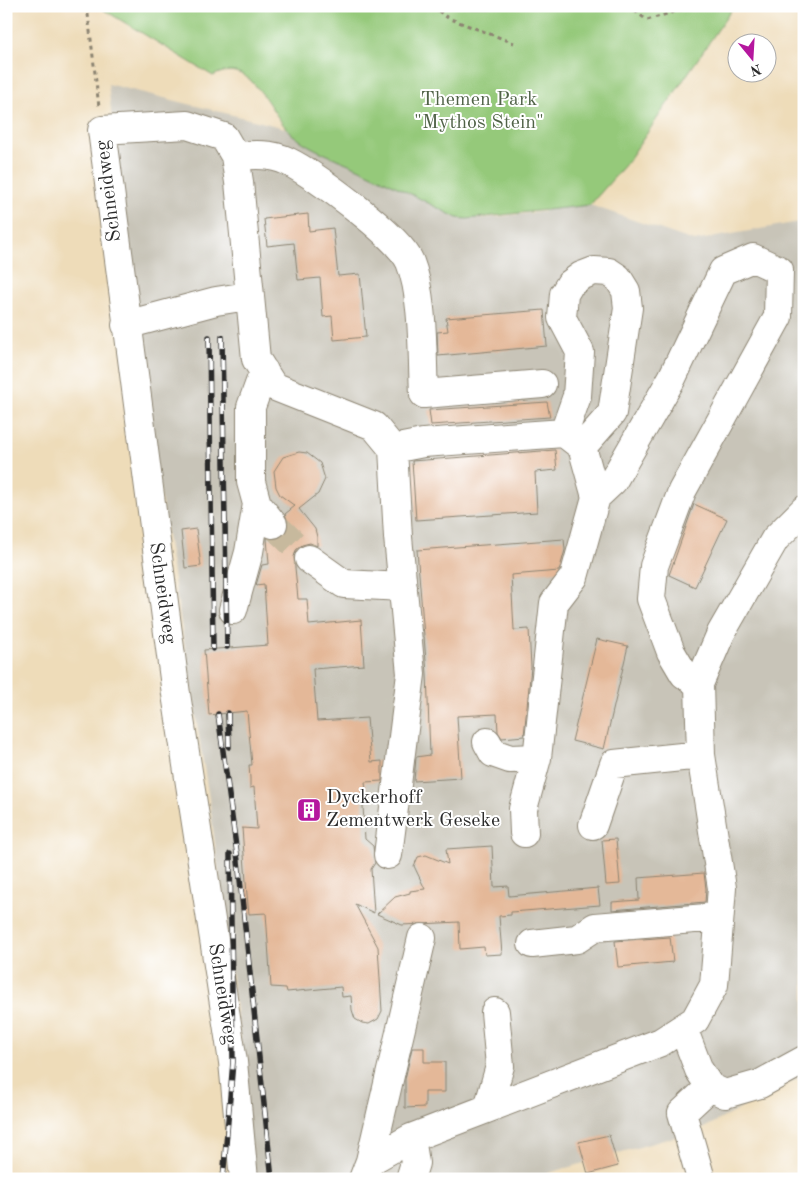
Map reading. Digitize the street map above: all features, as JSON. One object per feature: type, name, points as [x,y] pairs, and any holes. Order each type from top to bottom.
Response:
[{"type":"lane","points":[[102,130],[187,125],[224,137],[234,156],[239,182],[248,296],[256,359],[273,386],[374,426],[393,449],[411,674],[388,855]]},
{"type":"lane","name":"Schneidweg","points":[[102,130],[126,325],[176,694],[233,1062],[244,1179]]},
{"type":"lane","points":[[234,156],[263,155],[286,161],[314,177],[389,235],[409,260],[417,289],[424,394],[542,384]]},
{"type":"lane","points":[[524,833],[522,809],[537,758],[554,602],[574,577],[596,497],[613,481],[672,378],[723,271],[753,258],[779,270],[778,317],[682,491],[654,566],[651,599],[671,652],[684,674],[699,684]]},
{"type":"lane","points":[[393,449],[423,443],[573,440],[612,413],[628,308],[626,291],[618,278],[610,272],[594,271],[581,276],[570,284],[564,294],[562,318],[580,352],[573,440],[596,497]]},
{"type":"lane","points":[[126,325],[190,307],[248,296]]},
{"type":"lane","points":[[233,610],[249,552],[265,514],[251,482],[251,407],[264,371]]},
{"type":"lane","points":[[367,1170],[411,1138],[661,1042],[695,1020],[714,985],[722,888],[701,756],[699,684],[721,633],[775,539],[804,510]]},
{"type":"lane","points":[[309,559],[344,584],[403,587]]},
{"type":"lane","points":[[488,742],[493,753],[510,759],[537,758]]},
{"type":"lane","points":[[593,825],[614,764],[701,756]]},
{"type":"lane","points":[[532,944],[577,939],[595,927],[719,917]]},
{"type":"lane","points":[[367,1170],[422,938]]},
{"type":"lane","points":[[488,1108],[500,1066],[496,1012]]},
{"type":"lane","points":[[683,1028],[699,1070],[710,1087],[725,1094],[760,1084],[804,1060]]},
{"type":"lane","points":[[700,1179],[682,1113],[710,1087]]},
{"type":"lane","points":[[410,1179],[414,1163],[411,1138]]},
{"type":"path","name":"Schneidweg","points":[[87,6],[102,130]]},
{"type":"path","points":[[432,6],[448,18],[514,44]]},
{"type":"path","points":[[628,6],[648,20],[694,6]]},
{"type":"shaded area","points":[[108,84],[285,128],[310,146],[479,219],[541,212],[562,206],[590,205],[694,241],[804,221],[804,1075],[702,1129],[528,1179],[249,1179],[243,1065],[210,805],[142,379]]},
{"type":"green space","name":"Themen Park \"Mythos Stein\"","points":[[103,6],[734,6],[626,164],[590,205],[467,219],[457,218],[383,180],[308,145],[284,126],[250,80],[239,73],[227,71],[213,76],[104,10]]},
{"type":"building","points":[[308,214],[309,231],[333,228],[338,276],[360,274],[366,337],[334,340],[332,316],[323,317],[320,278],[298,280],[294,243],[267,246],[264,219]]},
{"type":"building","points":[[544,310],[547,346],[438,356],[437,332],[448,331],[446,318]]},
{"type":"building","points":[[547,402],[550,417],[431,425],[429,410]]},
{"type":"building","points":[[555,450],[557,470],[535,472],[537,512],[416,520],[412,461]]},
{"type":"building","name":"Dyckerhoff Zementwerk Geseke","points":[[299,452],[307,453],[320,463],[325,479],[318,494],[299,509],[315,529],[317,546],[310,543],[302,545],[296,550],[294,557],[298,599],[307,599],[309,625],[361,620],[364,665],[313,669],[317,721],[367,718],[371,762],[382,761],[382,781],[365,782],[366,790],[362,790],[365,839],[373,846],[375,863],[371,869],[374,913],[355,904],[378,947],[382,1011],[378,1019],[369,1024],[355,1019],[351,996],[342,997],[341,987],[287,992],[286,988],[271,987],[266,913],[249,914],[247,895],[242,828],[257,829],[254,787],[250,788],[249,765],[252,765],[247,711],[209,715],[204,650],[268,645],[264,584],[256,585],[262,565],[269,564],[267,538],[276,539],[283,536],[288,529],[285,514],[295,506],[280,495],[276,487],[274,471],[283,457]]},
{"type":"building","points":[[694,504],[727,519],[695,587],[669,575]]},
{"type":"building","points":[[196,529],[201,566],[185,568],[181,531]]},
{"type":"building","points":[[564,539],[565,550],[559,571],[511,575],[514,630],[529,629],[531,667],[524,736],[502,738],[498,732],[497,714],[457,716],[461,778],[414,781],[416,757],[430,755],[427,673],[417,550]]},
{"type":"building","points":[[597,639],[628,646],[604,749],[572,741]]},
{"type":"building","points":[[616,839],[620,884],[606,885],[602,840]]},
{"type":"building","points":[[492,846],[494,887],[508,886],[509,896],[598,888],[600,905],[511,912],[511,915],[499,916],[502,954],[485,955],[484,947],[460,949],[459,922],[402,925],[377,914],[395,897],[410,893],[410,891],[425,889],[414,866],[418,857],[426,855],[448,864],[446,849]]},
{"type":"building","points":[[704,873],[705,902],[612,910],[612,902],[639,900],[638,878]]},
{"type":"building","points":[[670,937],[673,962],[618,967],[615,941]]},
{"type":"building","points":[[412,1048],[424,1048],[424,1062],[445,1062],[445,1092],[425,1092],[425,1107],[405,1108],[405,1079]]},
{"type":"building","points":[[609,1135],[618,1166],[588,1174],[579,1142]]},
{"type":"tunnel","points":[[273,524],[309,559]]},
{"type":"railway","points":[[209,337],[213,649]]},
{"type":"railway","points":[[222,337],[227,647]]},
{"type":"railway","points":[[228,713],[229,747]]},
{"type":"railway","points":[[218,714],[238,861],[272,1179]]},
{"type":"railway","points":[[223,1179],[233,1062],[230,854]]},
{"type":"place","name":"Dyckerhoff Zementwerk Geseke","points":[[309,810]]}]
